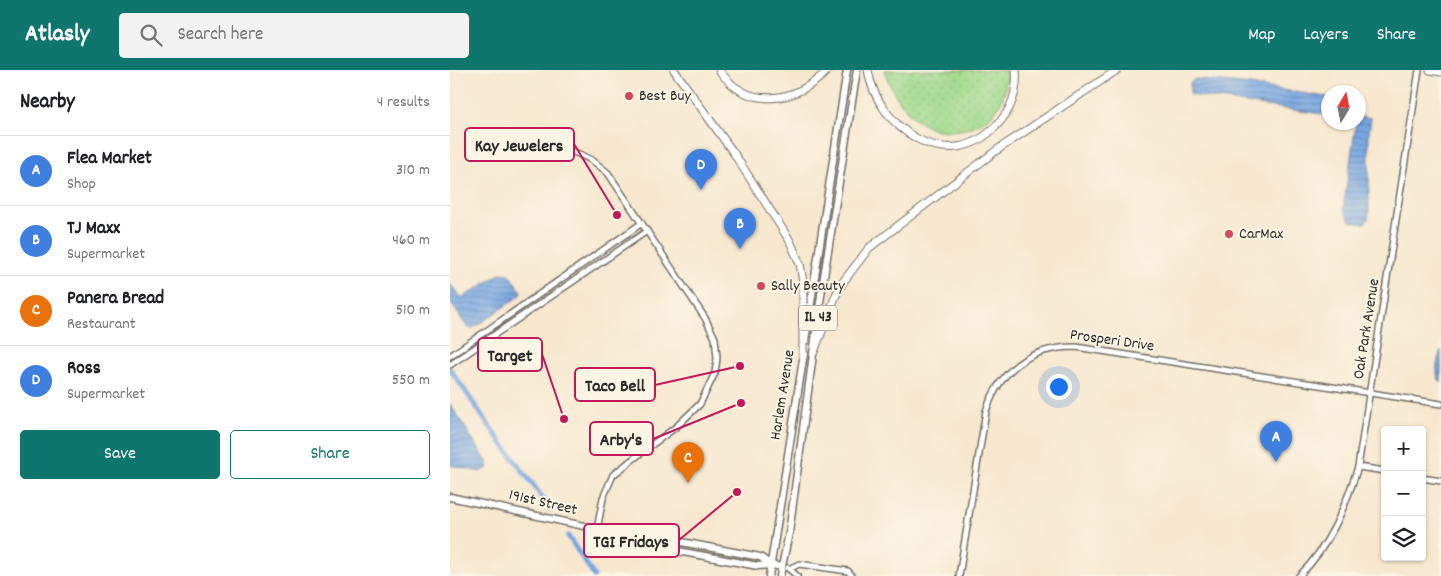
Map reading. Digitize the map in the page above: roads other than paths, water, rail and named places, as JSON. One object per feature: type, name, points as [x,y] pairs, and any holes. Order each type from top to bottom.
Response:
[{"type":"highway","points":[[674,70],[733,152],[790,241],[800,264],[804,282],[803,356]]},
{"type":"highway","points":[[719,70],[728,82],[748,94],[758,98],[777,98],[795,94],[817,81],[828,70]]},
{"type":"highway","points":[[868,70],[876,97],[883,109],[898,126],[925,143],[950,146],[968,144],[977,140],[1001,122],[1009,110],[1014,97],[1016,70]]},
{"type":"highway","points":[[814,352],[836,295],[858,260],[869,248],[996,150],[1117,70]]},
{"type":"highway","points":[[1430,70],[1441,72]]},
{"type":"main road","name":"Harlem Avenue","points":[[769,576],[847,70]]},
{"type":"main road","name":"Harlem Avenue","points":[[780,576],[789,533],[821,295],[857,70]]},
{"type":"main road","name":"191st Street","points":[[450,497],[658,542],[667,549],[758,566],[771,565],[782,567]]},
{"type":"street","name":"Oak Park Avenue","points":[[1299,576],[1331,535],[1348,500],[1358,467],[1419,70]]},
{"type":"street","points":[[500,139],[574,152],[592,160],[608,173],[705,318],[715,338],[716,374],[700,404],[676,427],[614,476],[603,498],[597,530]]},
{"type":"street","points":[[451,355],[642,223]]},
{"type":"street","points":[[450,365],[646,230]]},
{"type":"street","name":"Prosperi Drive","points":[[959,576],[986,411],[998,384],[1007,372],[1032,355],[1060,347],[1076,347],[1441,404]]},
{"type":"street","points":[[1358,467],[1381,470]]},
{"type":"street","points":[[1426,479],[1441,481]]},
{"type":"street","name":"191st Street","points":[[789,569],[799,564],[848,571],[852,576]]},
{"type":"street","name":"191st Street","points":[[782,567],[789,569],[796,576]]},
{"type":"water","points":[[1195,79],[1321,96],[1321,114],[1190,95],[1190,83]]},
{"type":"water","points":[[1366,117],[1371,118],[1369,133],[1368,220],[1364,224],[1350,221],[1343,209],[1355,130],[1366,130]]},
{"type":"water","points":[[501,273],[509,274],[521,291],[521,295],[475,327],[471,329],[467,327],[450,302],[450,284],[462,298]]},
{"type":"water","points":[[1441,350],[1441,383],[1437,376],[1437,362]]},
{"type":"water","points":[[450,404],[488,463],[488,468],[480,472],[450,465]]},
{"type":"waterway","points":[[450,369],[551,509]]},
{"type":"waterway","points":[[568,536],[594,576]]},
{"type":"place","name":"Best Buy","points":[[629,96]]},
{"type":"place","name":"Ross","points":[[701,190]]},
{"type":"place","name":"Kay Jewelers","points":[[617,215]]},
{"type":"place","name":"CarMax","points":[[1229,234]]},
{"type":"place","name":"TJ Maxx","points":[[740,249]]},
{"type":"place","name":"Sally Beauty","points":[[761,286]]},
{"type":"place","name":"Taco Bell","points":[[740,366]]},
{"type":"place","name":"Arby's","points":[[741,403]]},
{"type":"place","name":"Target","points":[[564,419]]},
{"type":"place","name":"Flea Market","points":[[1276,462]]},
{"type":"place","name":"Panera Bread","points":[[688,483]]},
{"type":"place","name":"TGI Fridays","points":[[737,492]]}]
